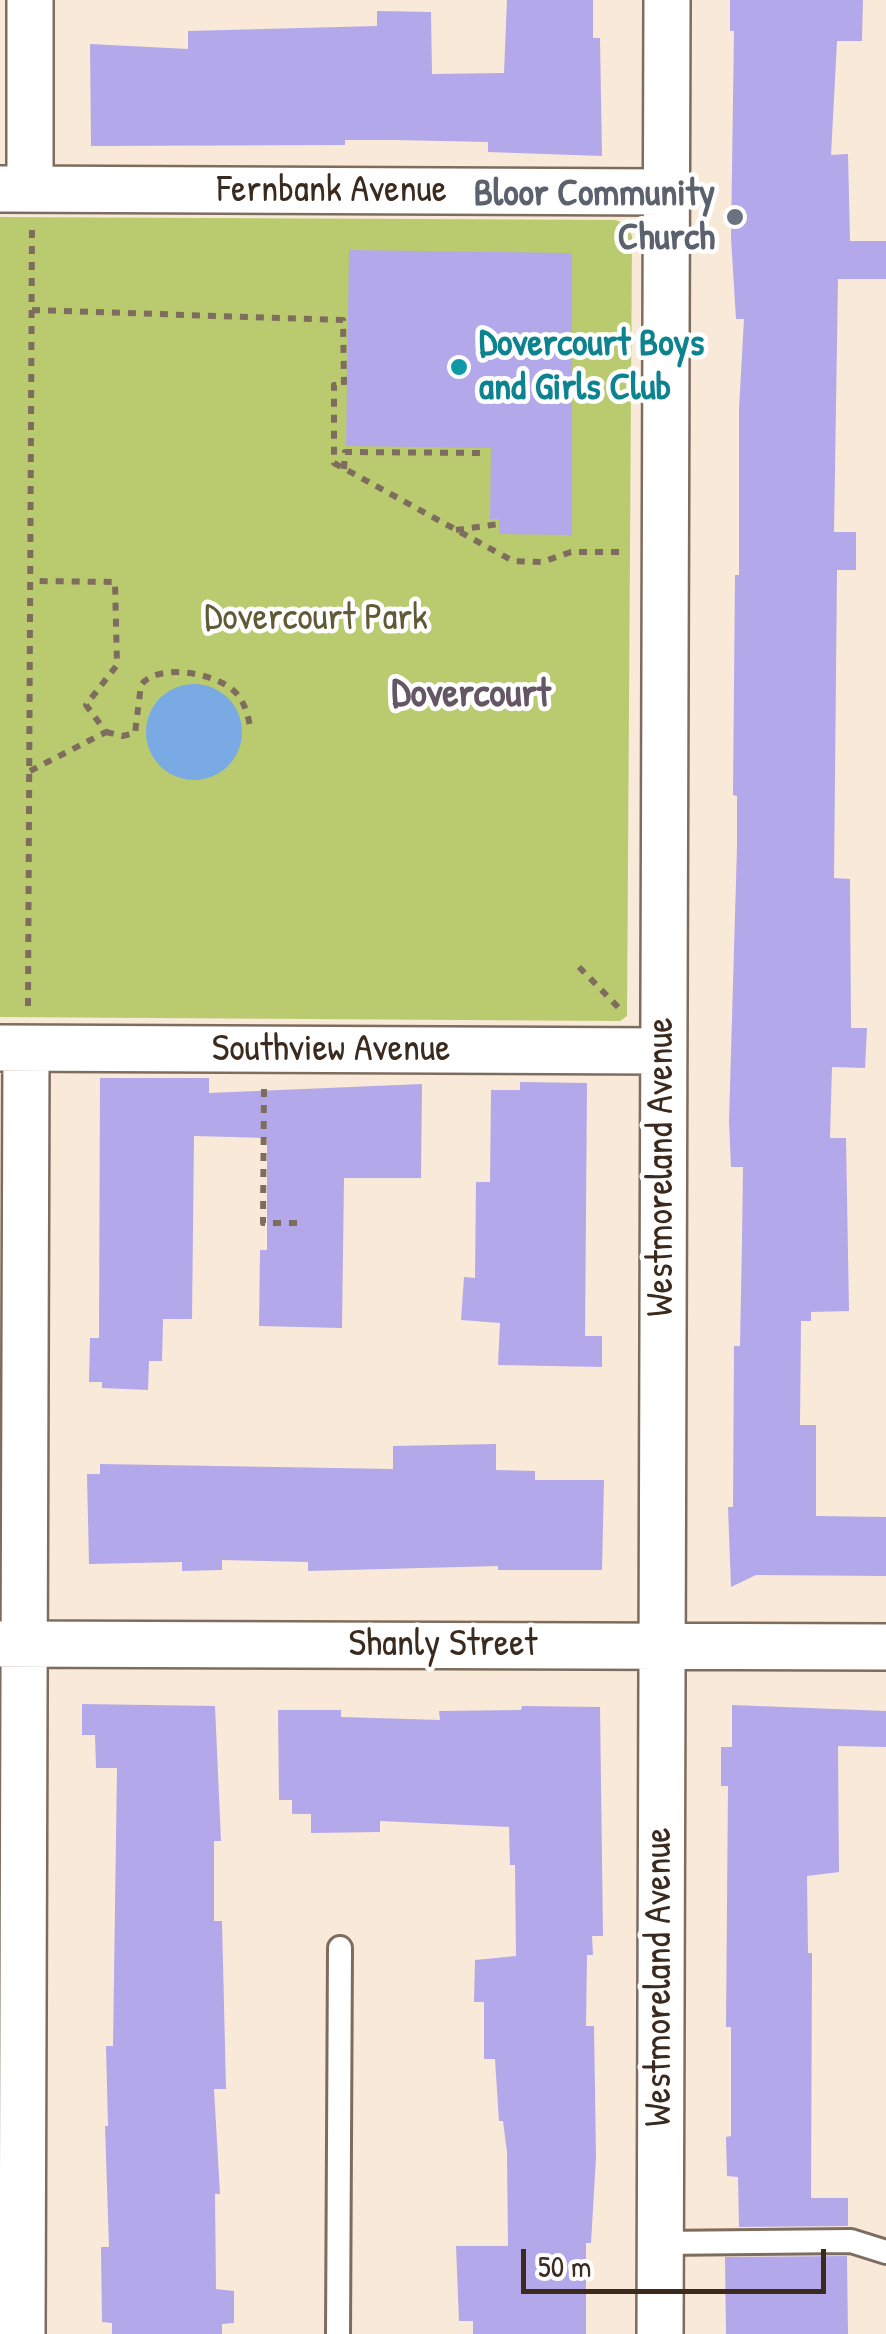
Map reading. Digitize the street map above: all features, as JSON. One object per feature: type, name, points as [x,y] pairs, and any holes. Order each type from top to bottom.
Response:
[{"type":"street","points":[[21,197],[30,0]]},
{"type":"street","name":"Westmoreland Avenue","points":[[660,2334],[660,1646],[648,1036],[666,0]]},
{"type":"street","name":"Fernbank Avenue","points":[[21,197],[664,192]]},
{"type":"street","name":"Southview Avenue","points":[[18,1040],[648,1036]]},
{"type":"street","points":[[18,1040],[12,1644],[22,2334]]},
{"type":"street","name":"Shanly Street","points":[[12,1644],[886,1647]]},
{"type":"lane","points":[[338,2334],[340,1948]]},
{"type":"lane","points":[[660,2242],[851,2242],[886,2252]]},
{"type":"path","points":[[18,1040],[30,771],[32,581],[32,310],[21,197]]},
{"type":"path","points":[[32,310],[343,320],[344,386],[334,384],[334,463],[513,561],[542,562],[571,552],[637,552]]},
{"type":"path","points":[[344,469],[345,452],[488,453]]},
{"type":"path","points":[[454,531],[499,524]]},
{"type":"path","points":[[32,581],[115,582],[117,666],[86,706],[106,732],[122,736],[135,733],[141,685],[157,674],[206,676],[230,687],[245,708],[251,730]]},
{"type":"path","points":[[30,771],[106,732]]},
{"type":"path","points":[[579,967],[648,1036]]},
{"type":"path","points":[[264,1072],[263,1223],[302,1223]]},
{"type":"green space","name":"Dovercourt Park","points":[[0,217],[615,220],[627,224],[632,236],[627,1016],[620,1021],[0,1017]]},
{"type":"water","points":[[194,684],[212,687],[228,698],[239,714],[239,750],[228,766],[212,777],[194,780],[176,777],[160,766],[149,750],[146,732],[149,714],[160,698],[176,687]]},
{"type":"building","points":[[507,0],[593,0],[593,38],[600,38],[602,156],[488,152],[488,142],[394,140],[345,140],[345,145],[91,146],[90,44],[188,49],[188,31],[377,26],[377,11],[431,12],[432,74],[504,73]]},
{"type":"building","points":[[730,0],[863,0],[862,41],[837,41],[831,155],[848,154],[850,241],[886,241],[886,279],[838,279],[834,532],[856,532],[856,570],[837,570],[834,878],[850,879],[851,1028],[867,1028],[865,1068],[832,1067],[830,1138],[846,1138],[849,1311],[811,1312],[811,1321],[801,1321],[800,1425],[816,1425],[816,1516],[886,1517],[886,1576],[756,1575],[731,1587],[728,1507],[733,1507],[734,1346],[740,1346],[743,1167],[731,1167],[729,1121],[737,847],[737,796],[733,795],[735,575],[739,575],[739,409],[744,319],[736,319],[731,238],[734,31],[730,31]]},
{"type":"building","name":"Dovercourt Boys and Girls Club","points":[[349,250],[572,253],[572,535],[499,534],[499,519],[490,519],[491,448],[346,446]]},
{"type":"building","points":[[100,1078],[209,1078],[209,1093],[422,1084],[421,1178],[344,1178],[342,1328],[259,1326],[260,1250],[267,1250],[267,1138],[194,1136],[192,1319],[163,1319],[162,1361],[149,1361],[148,1390],[102,1388],[102,1382],[89,1382],[90,1338],[99,1338]]},
{"type":"building","points":[[520,1082],[587,1083],[585,1336],[602,1336],[602,1367],[498,1365],[500,1323],[461,1320],[464,1277],[475,1278],[476,1182],[490,1182],[491,1090],[520,1090]]},
{"type":"building","points":[[496,1444],[496,1470],[535,1471],[535,1480],[604,1480],[602,1570],[498,1570],[498,1566],[308,1571],[308,1562],[222,1560],[222,1570],[182,1571],[182,1562],[89,1564],[87,1474],[100,1474],[100,1464],[393,1469],[393,1446]]},
{"type":"building","points":[[82,1704],[215,1706],[221,1841],[214,1841],[214,1921],[222,1921],[226,2089],[214,2089],[220,2194],[215,2194],[216,2289],[234,2291],[234,2323],[222,2324],[222,2334],[112,2334],[112,2323],[102,2322],[101,2247],[109,2247],[106,2046],[113,2046],[117,1768],[96,1768],[95,1735],[82,1735]]},
{"type":"building","points":[[732,1705],[886,1711],[886,1747],[838,1746],[839,1872],[807,1876],[808,1953],[812,1953],[811,2198],[848,2198],[848,2226],[739,2227],[738,2177],[727,2176],[726,2137],[731,2136],[731,2027],[726,2027],[728,1786],[721,1786],[721,1747],[732,1747]]},
{"type":"building","points":[[522,1706],[600,1707],[603,1936],[592,1936],[593,1955],[587,1955],[586,2026],[594,2026],[596,2157],[591,2243],[586,2243],[586,2334],[473,2334],[473,2321],[459,2321],[456,2246],[508,2246],[507,2152],[503,2121],[499,2121],[495,2059],[484,2059],[484,2002],[474,2002],[475,1960],[516,1956],[515,1865],[510,1865],[509,1827],[380,1821],[380,1832],[311,1833],[311,1814],[292,1814],[292,1800],[279,1800],[278,1710],[341,1710],[341,1717],[440,1720],[439,1711],[521,1710]]},
{"type":"building","points":[[847,2256],[848,2334],[726,2334],[725,2257]]},
{"type":"place","name":"Bloor Community Church","points":[[735,217]]},
{"type":"place","name":"Dovercourt Boys and Girls Club","points":[[459,367]]},
{"type":"district","name":"Dovercourt","points":[[471,695]]}]
